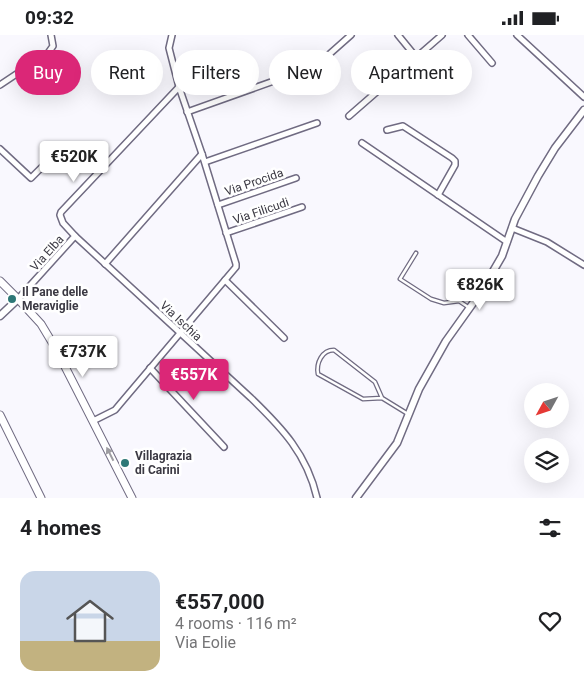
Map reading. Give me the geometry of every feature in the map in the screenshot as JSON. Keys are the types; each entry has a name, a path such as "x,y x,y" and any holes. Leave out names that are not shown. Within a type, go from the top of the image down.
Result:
{"main road":[{"path":"0,281 40,324 56,349 132,498"},
{"path":"0,415 41,498"}],"street":[{"path":"0,85 48,53 53,46 50,35"},
{"path":"187,111 316,66 351,35"},
{"path":"398,35 410,50"},
{"path":"424,50 442,35"},
{"path":"468,35 492,63"},
{"path":"517,35 584,97"},
{"path":"172,37 169,48 173,64"},
{"name":"Via Elba","path":"18,299 75,236 63,223 60,215 61,212 173,93"},
{"path":"94,421 115,410 234,270 236,264 205,162 182,95"},
{"path":"349,116 373,95"},
{"path":"356,498 397,443 419,389 446,341 481,292 502,256 524,202 545,164 584,109"},
{"path":"205,162 317,123"},
{"path":"387,130 403,126 455,161 456,165 438,195"},
{"path":"362,143 507,242"},
{"path":"0,149 31,179 51,158"},
{"path":"105,264 202,154"},
{"name":"Via Procida","path":"218,205 296,178"},
{"name":"Via Filicudi","path":"226,233 302,207"},
{"path":"512,228 547,242 584,265"},
{"name":"Via Ischia","path":"75,236 279,426 296,449 308,470 317,498"},
{"path":"225,280 284,338"},
{"path":"0,316 18,299"},
{"path":"150,368 224,447"}],"lane":[{"path":"416,253 400,279 431,299 444,303 459,301 470,307"},
{"path":"382,398 363,399 318,374 317,368 323,353 328,350 334,350 341,355 375,382 382,398 409,415"}],"place":[{"name":"Il Pane delle Meraviglie","path":"12,299"},
{"name":"Villagrazia di Carini","path":"125,463"}]}
